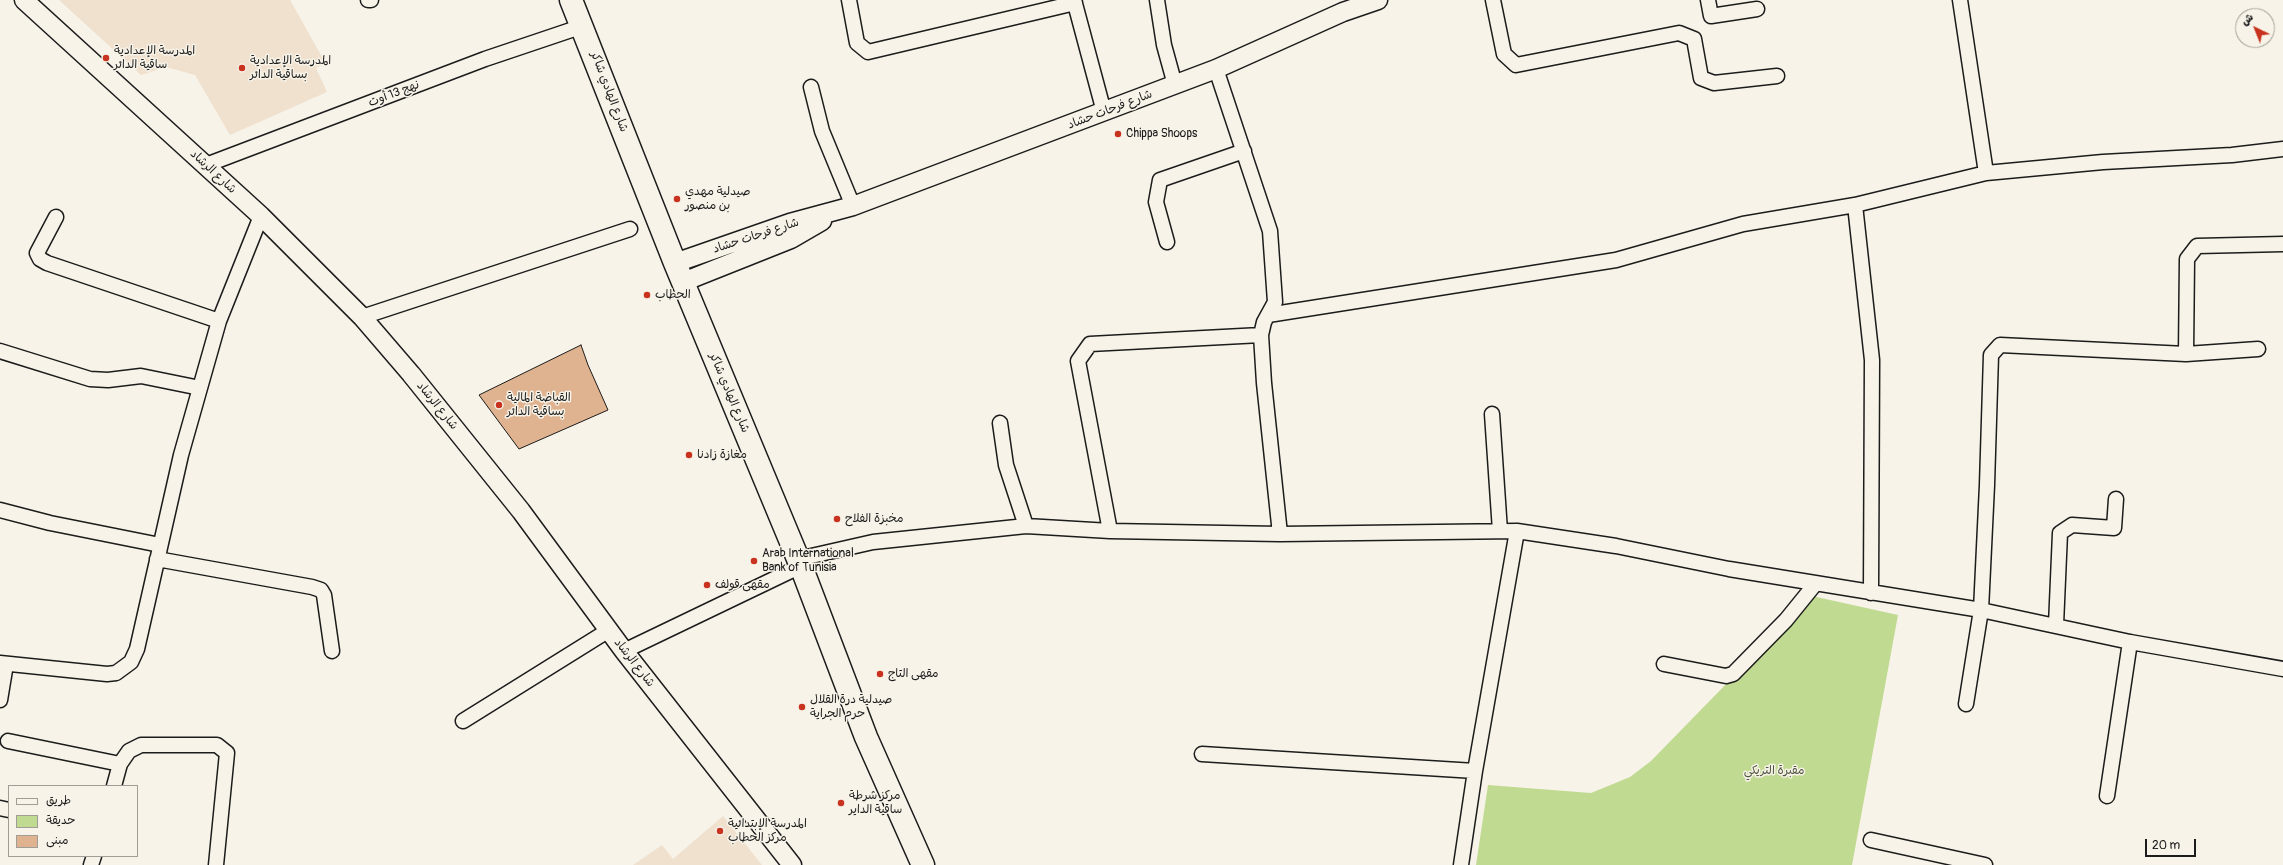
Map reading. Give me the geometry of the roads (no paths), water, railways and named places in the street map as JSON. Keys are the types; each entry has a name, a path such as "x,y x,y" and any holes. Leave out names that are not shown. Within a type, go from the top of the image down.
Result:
{"main road":[{"name":"شارع الهادي شاكر","path":"576,8 679,273 799,562 866,737 924,865"}],"street":[{"name":"شارع الرشاد","path":"24,0 261,216 362,317 411,374 521,511 624,651 792,865"},
{"path":"849,0 857,43 868,52 1075,1 1104,112"},
{"path":"1157,0 1164,45 1175,85"},
{"name":"شارع فرحات حشاد","path":"679,273 791,239 846,209 1216,69 1341,6 1378,0"},
{"path":"1493,0 1504,54 1516,65 1679,34 1694,39 1701,78 1714,83 1777,76"},
{"path":"1708,0 1710,16 1756,9"},
{"path":"1960,0 1986,174"},
{"name":"نهج 13 أوت","path":"206,165 478,62 576,8"},
{"path":"1216,69 1270,232 1275,302 1268,315 1261,336 1264,383 1280,534"},
{"path":"812,87 822,131 846,209"},
{"path":"1268,315 1616,260 1743,224 1855,205 1986,174 2103,162 2232,155 2283,149"},
{"path":"1167,242 1156,202 1160,180 1244,151"},
{"path":"1855,205 1872,360 1871,593"},
{"path":"0,700 3,663 107,674 116,673 124,669 131,662 137,649 181,455 219,321 261,216"},
{"path":"56,217 37,253 40,259 219,321"},
{"path":"362,317 630,229"},
{"path":"2186,354 2187,259 2196,246 2283,244"},
{"path":"1110,531 1078,361 1090,344 1261,336"},
{"path":"1966,704 1981,610 1991,355 2000,344 2186,354 2258,349"},
{"path":"0,351 90,379 108,380 141,376 200,388"},
{"path":"1492,414 1500,531"},
{"path":"1000,423 1006,465 1026,526"},
{"path":"2056,625 2060,533 2072,525 2114,528 2116,499"},
{"path":"0,510 50,523 160,545"},
{"path":"624,651 799,562 873,542 1026,526 1110,531 1280,534 1517,531 1616,546 1728,569 1981,610 2130,642 2283,669"},
{"path":"1461,865 1475,771 1517,531"},
{"path":"157,559 312,587 321,590 324,595 332,651"},
{"path":"1664,664 1726,676 1733,674 1786,620 1816,583"},
{"path":"463,721 609,630"},
{"path":"2107,796 2130,642"},
{"path":"8,741 120,764"},
{"path":"114,785 120,764 129,751 141,745 216,745 226,754 216,865"},
{"path":"1202,754 1475,771"},
{"path":"1871,840 1985,865"}],"place":[{"name":"المدرسة الإعدادية ساقية الدائر","path":"106,58"},
{"name":"المدرسة الإعدادية بساقية الدائر","path":"242,68"},
{"name":"Chippa Shoops","path":"1118,134"},
{"name":"صيدلية مهدي بن منصور","path":"677,199"},
{"name":"الحطاب","path":"647,295"},
{"name":"القباضة المالية بساقية الدائر","path":"499,405"},
{"name":"مغازة زادنا","path":"689,455"},
{"name":"مخبزة الفلاح","path":"837,519"},
{"name":"Arab International Bank of Tunisia","path":"754,561"},
{"name":"مقهى قولف","path":"707,585"},
{"name":"مقهى التاج","path":"880,674"},
{"name":"صيدلية درة القلال حرم الجراية","path":"802,707"},
{"name":"مركز شرطة ساقية الداير","path":"841,803"},
{"name":"المدرسة الإبتدائية مركز الحطاب","path":"720,831"}],"park label":[{"name":"مقبرة التريكي","path":"1774,771"}]}
